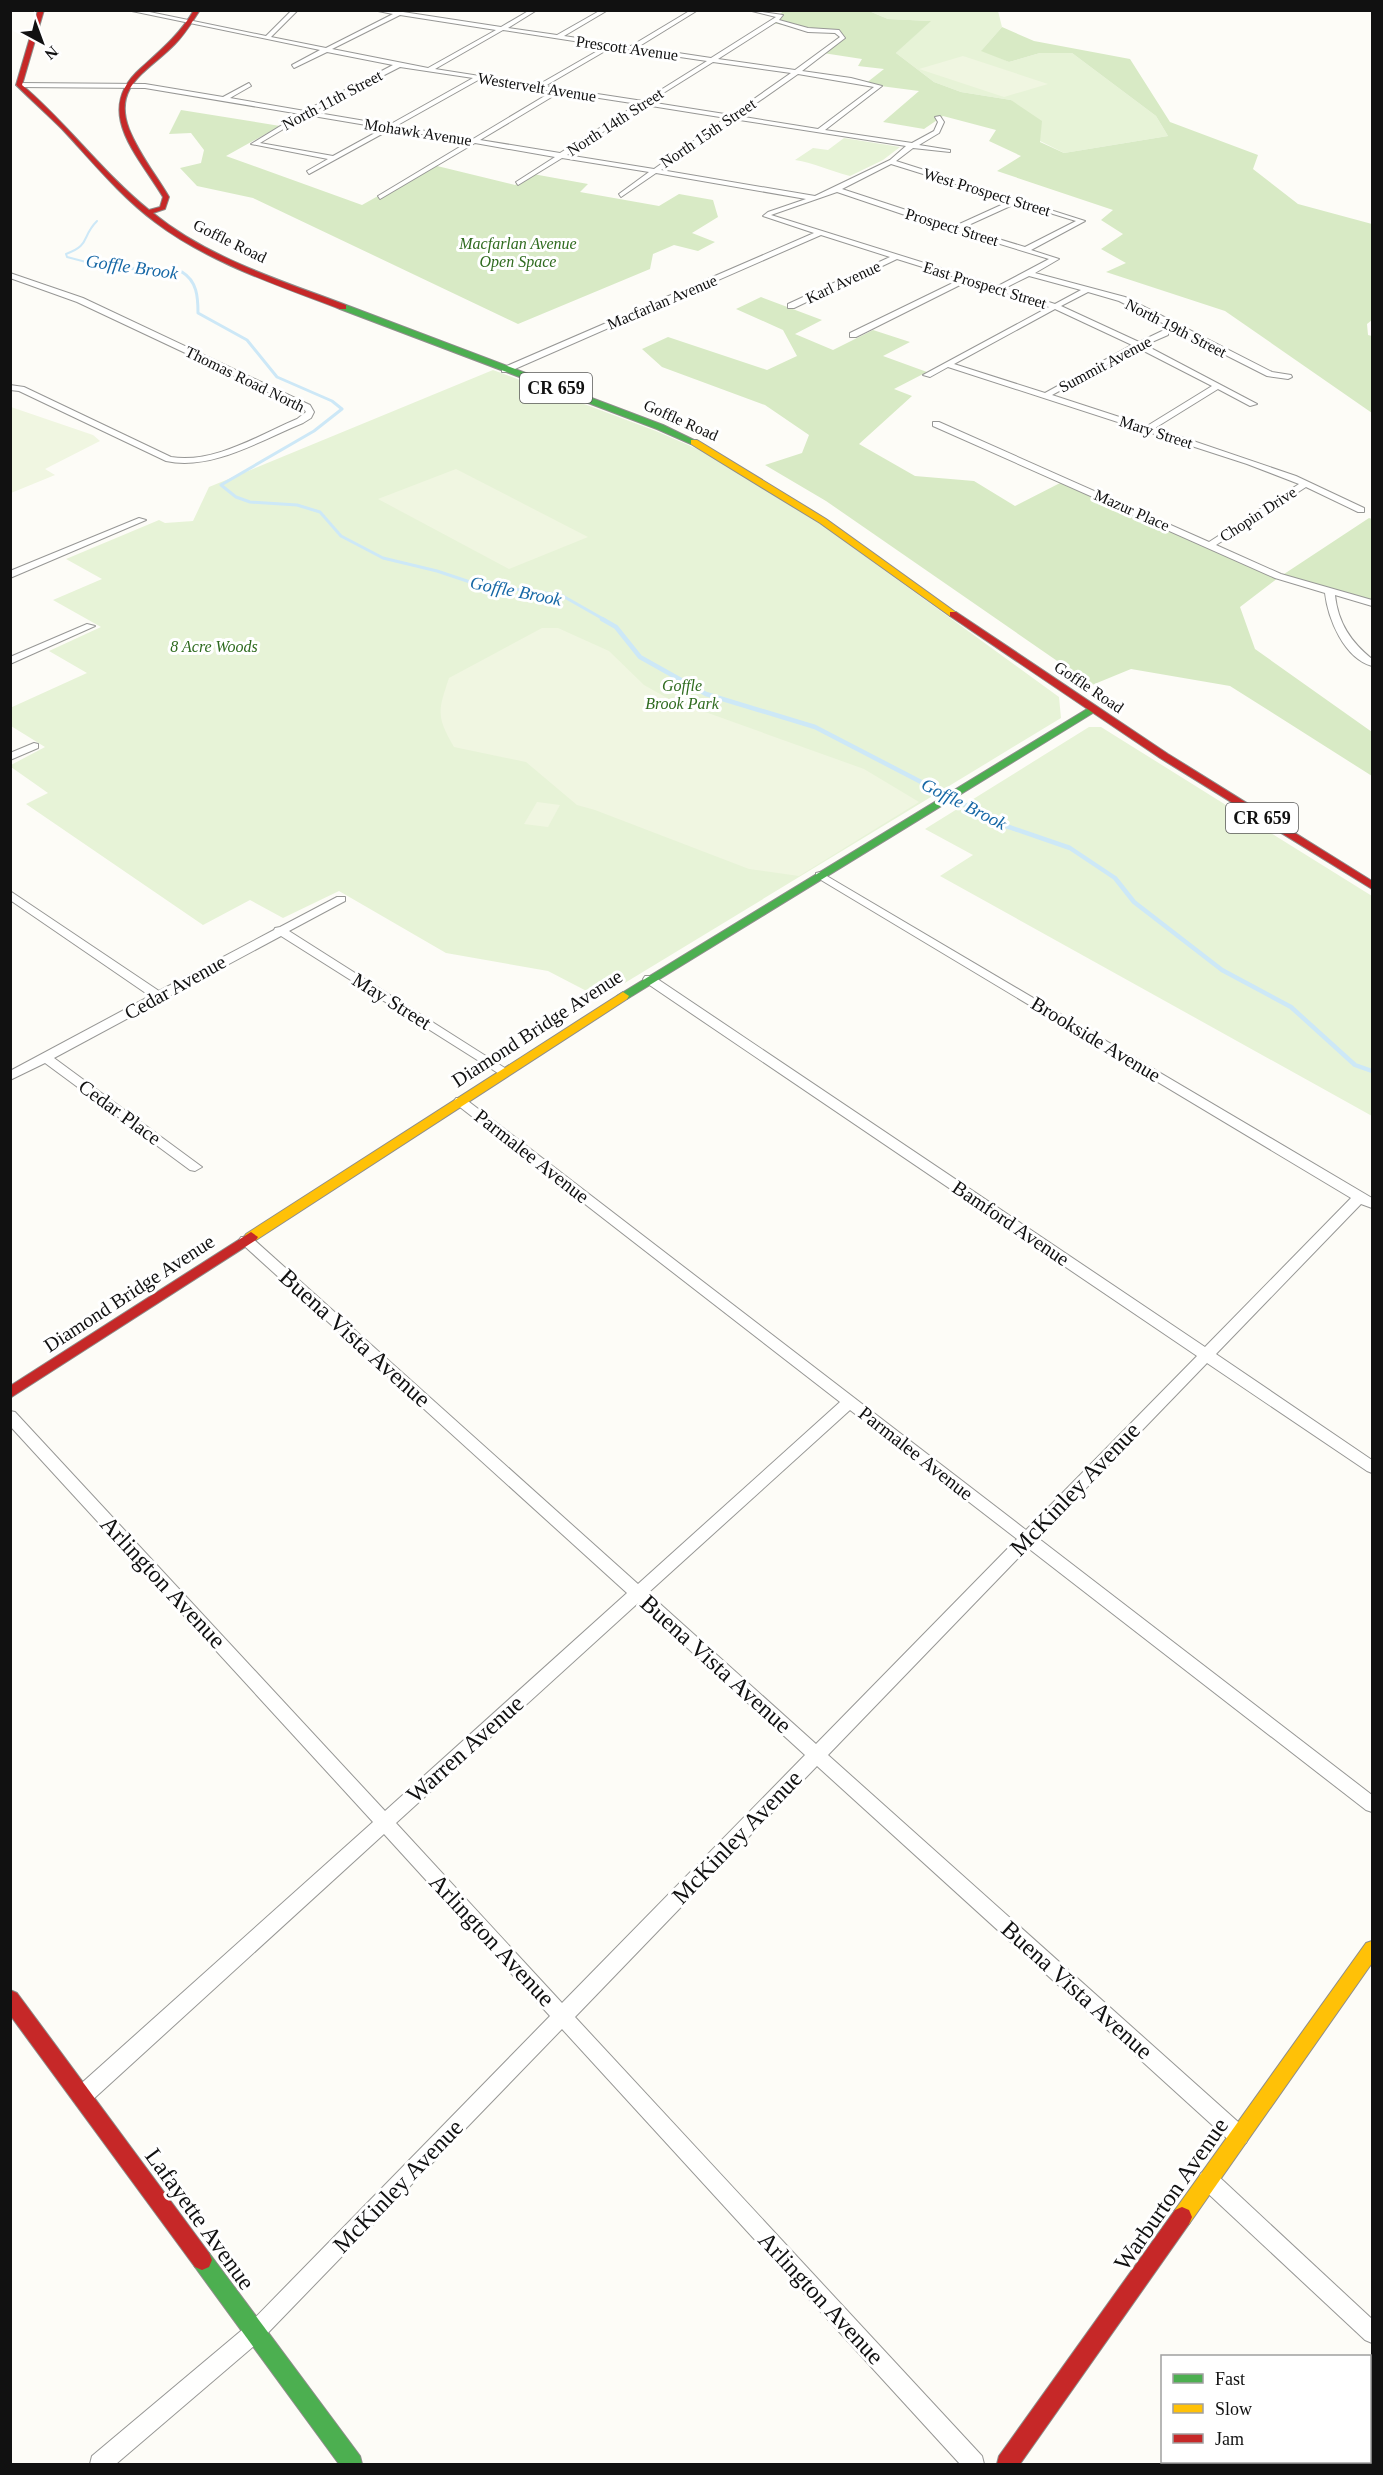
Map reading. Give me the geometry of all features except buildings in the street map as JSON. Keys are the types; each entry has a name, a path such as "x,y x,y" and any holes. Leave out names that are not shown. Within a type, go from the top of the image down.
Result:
{"main road":[{"path":"14,87 41,10"},
{"path":"147,213 164,207 166,197 121,115 120,102 129,84 171,44 194,16"},
{"name":"Goffle Road","path":"14,87 41,103 147,213 183,237 241,267 505,370 660,427 720,456 823,520 945,608 1092,709 1372,886"},
{"name":"Diamond Bridge Avenue","path":"10,1393 649,979 1092,709"},
{"name":"Warburton Avenue","path":"1007,2464 1372,1949"},
{"name":"Lafayette Avenue","path":"10,1999 352,2464"}],"street":[{"name":"Westervelt Avenue","path":"129,10 194,16 267,38 398,65 948,151"},
{"path":"267,38 296,10"},
{"name":"Prescott Avenue","path":"375,10 879,86 819,131"},
{"path":"428,18 442,10"},
{"path":"428,70 535,10"},
{"path":"558,37 606,10"},
{"path":"632,48 696,10"},
{"path":"750,10 781,16 775,20"},
{"path":"294,66 398,14"},
{"name":"North 15th Street","path":"621,195 652,171 796,73 840,41 842,36 837,31 808,30 775,20"},
{"name":"North 14th Street","path":"518,183 775,20"},
{"path":"539,87 611,45"},
{"name":"North 11th Street","path":"333,158 254,144 306,113 398,65"},
{"path":"309,172 478,78"},
{"name":"Mohawk Avenue","path":"14,87 129,84 815,198"},
{"path":"224,99 249,85"},
{"path":"380,197 559,90"},
{"path":"815,198 891,162 912,146 937,132 941,122 938,117"},
{"name":"West Prospect Street","path":"891,162 1082,221 1027,249"},
{"name":"Prospect Street","path":"836,189 955,229 1055,259 1028,273"},
{"name":"East Prospect Street","path":"815,198 766,214 766,218 967,279 1096,323 1253,404"},
{"path":"955,229 1016,201"},
{"name":"Macfarlan Avenue","path":"505,370 818,234"},
{"name":"Karl Avenue","path":"791,306 895,257"},
{"path":"998,289 1028,273"},
{"name":"North 19th Street","path":"1028,273 1122,299 1270,374 1288,377"},
{"name":"Thomas Road North","path":"10,275 80,300 307,407 310,412 300,421 204,460 183,463 169,459 21,389 10,387"},
{"path":"854,335 967,279"},
{"path":"927,375 1086,290"},
{"name":"Summit Avenue","path":"1046,396 1138,345 1165,333"},
{"name":"Mary Street","path":"946,364 1250,462 1361,510"},
{"path":"1148,429 1217,386"},
{"name":"Mazur Place","path":"936,424 1278,576 1372,603"},
{"name":"Chopin Drive","path":"1210,545 1305,484"},
{"path":"10,575 142,520"},
{"path":"1330,592 1331,607 1340,633 1352,647 1372,663"},
{"path":"10,661 90,626"},
{"path":"10,757 34,746"},
{"name":"Brookside Avenue","path":"820,875 1366,1200"},
{"path":"10,894 158,996"},
{"name":"Cedar Avenue","path":"10,1076 279,930 341,899"},
{"name":"May Street","path":"279,930 505,1072"},
{"name":"Bamford Avenue","path":"649,979 1372,1467"},
{"name":"Cedar Place","path":"45,1058 195,1167"},
{"name":"Parmalee Avenue","path":"460,1101 1372,1805"},
{"name":"McKinley Avenue","path":"100,2464 255,2332 1206,1354 1366,1200"},
{"name":"Buena Vista Avenue","path":"246,1240 1239,2136"},
{"name":"Warren Avenue","path":"82,2096 849,1402"},
{"name":"Arlington Avenue","path":"10,1416 974,2464"},
{"path":"1208,2180 1372,2333"}],"green space":[{"path":"784,10 869,11 888,19 931,21 896,53 934,82 961,92 1011,100 1042,121 1040,142 1064,153 1168,136 1156,116 1072,53 1040,53 1009,62 981,51 1002,27 1034,41 1130,59 1170,122 1258,155 1253,169 1298,204 1372,224 1372,320 1367,324 1368,335 1372,336 1372,413 1225,311 1106,272 1126,263 1101,249 1123,234 1101,220 1113,210 997,171 1021,156 989,141 996,130 943,116 924,129 883,122 919,91 865,84 884,69 858,66 862,59 823,53 840,35 772,23"},
{"path":"869,11 998,11 1002,27 982,50 1009,62 1040,53 1072,53 1156,116 1168,136 1064,153 1040,141 1011,100 961,92 934,82 896,53 930,21 888,19"},
{"path":"963,56 1048,84 1004,97 919,69"},
{"name":"Macfarlan Avenue Open Space","path":"181,110 280,126 226,156 362,205 433,165 515,185 533,174 588,184 580,192 659,206 679,194 713,200 718,217 692,233 715,242 698,251 674,245 653,254 650,269 518,324 253,198 197,186 180,168 201,163 204,150 191,133 169,134"},
{"path":"844,138 900,147 883,160 850,176 795,160 813,148 828,150"},
{"path":"761,297 822,320 795,334 833,350 873,330 910,342 883,356 927,372 894,389 912,396 859,444 915,476 974,481 1015,506 1064,481 1278,578 1240,607 1255,649 1372,732 1372,776 1230,686 1131,669 1092,685 826,501 765,465 802,453 809,435 765,405 662,367 642,349 668,337 767,370 797,356 783,330 736,309"},
{"name":"Goffle Brook Park","path":"493,370 656,431 702,451 822,525 1059,697 1061,718 600,998 548,971 446,953 339,891 283,918 250,900 203,925 26,804 48,793 11,765 45,747 11,726 10,708 87,673 49,651 101,627 53,600 102,579 66,559 159,520 165,523 193,521 209,487"},
{"path":"11,407 93,435 100,441 45,469 55,475 11,493"},
{"path":"456,469 588,537 509,569 378,499"},
{"path":"1369,518 1372,519 1372,602 1278,578"},
{"path":"542,628 558,628 609,651 644,685 669,699 864,769 919,802 799,876 749,869 577,805 526,762 454,747 444,728 441,713 449,678"},
{"path":"1089,727 1101,727 1372,896 1372,1116 940,876 973,855 925,829"},
{"path":"537,802 560,805 548,827 524,824"}],"waterway":[{"name":"Goffle Brook","path":"97,221 83,244 66,254 67,257 109,268 126,269"},
{"name":"Goffle Brook","path":"107,267 182,272 194,285 198,313 247,340 277,377 332,401 342,409 314,431 221,485 236,497 250,502 297,505 320,512 341,536 383,558 437,571 476,584 561,595 605,620"},
{"name":"Goffle Brook","path":"602,619 616,627 640,657 706,694 815,727 1006,826 1070,848 1115,878 1134,902 1222,970 1291,1007 1355,1065 1372,1071"}],"traffic: fast":[{"path":"343,307 694,442"},
{"path":"623,996 1092,709"},
{"path":"202,2260 352,2464"}],"traffic: slow":[{"path":"694,442 823,521 953,614"},
{"path":"251,1237 623,996"},
{"path":"1182,2217 1372,1949"}],"traffic: jam":[{"path":"19,85 41,10"},
{"path":"147,213 163,208 166,197 130,138 121,114 122,101 132,80 176,40 197,10"},
{"path":"19,85 138,205 159,222 208,251 236,264 343,307"},
{"path":"953,614 1164,756 1372,886"},
{"path":"10,1393 251,1237"},
{"path":"10,1999 202,2260"},
{"path":"1007,2464 1182,2217"}],"park label":[{"name":"8 Acre Woods","path":"214,646"}]}
